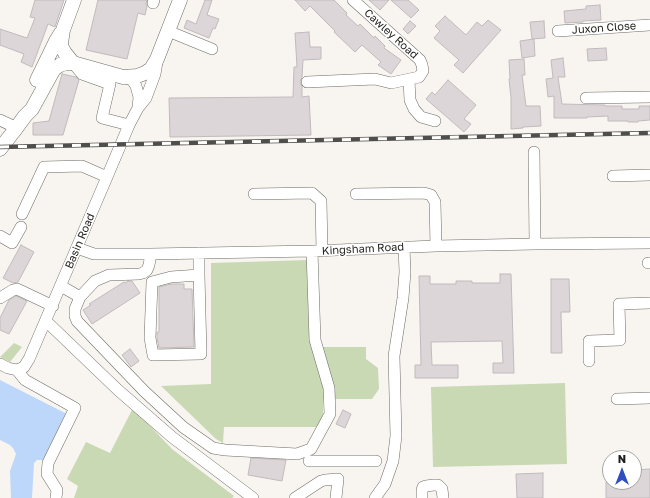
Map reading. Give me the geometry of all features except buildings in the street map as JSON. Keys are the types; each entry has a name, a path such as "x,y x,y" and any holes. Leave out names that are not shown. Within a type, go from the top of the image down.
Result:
{"main road":[{"path":"0,149 32,109 54,69 60,65 73,63 123,77 138,76 151,69 157,59 180,0"},
{"path":"73,1 63,30 61,43 62,48 73,63"},
{"path":"21,122 27,103 56,41 63,30"}],"street":[{"name":"Cawley Road","path":"353,0 420,60 423,71 419,77 409,80"},
{"name":"Juxon Close","path":"558,31 650,25"},
{"path":"168,31 212,49"},
{"name":"Basin Road","path":"18,370 24,367 29,358 53,306 129,125 138,108 146,98 155,74 157,59"},
{"path":"73,63 82,74 110,84 102,118 129,125"},
{"path":"123,77 132,80 136,86 139,97 138,108"},
{"path":"306,82 375,79 391,83 409,80 410,100 414,109 421,117 436,121"},
{"path":"586,98 650,97"},
{"path":"0,120 21,122"},
{"path":"534,152 535,244"},
{"path":"22,214 44,167 82,166 107,177"},
{"path":"613,176 650,175"},
{"path":"151,254 147,270 143,273 109,275 95,281 80,297 75,309 77,321 144,391 183,427 213,448 297,454 311,449 330,414 328,388 315,340 317,251 321,201 312,193 254,194"},
{"path":"356,194 424,193 431,196 435,202 436,246"},
{"path":"0,236 12,243 21,227"},
{"name":"Kingsham Road","path":"77,248 94,254 151,254 317,251 436,246 650,243"},
{"path":"375,498 385,484 393,461 396,436 394,356 403,298 405,272 404,247"},
{"path":"199,253 201,354 153,355 150,338 152,282 171,277 199,275"},
{"path":"61,286 80,297"},
{"path":"0,298 17,289 53,306"},
{"path":"589,361 589,341 620,340 619,304 650,303"},
{"path":"46,321 118,390 172,437 253,498"},
{"path":"0,364 8,368 18,370 25,380 75,408 48,463 47,474 57,490 56,498"},
{"path":"617,399 650,398"},
{"path":"309,460 376,461"},
{"path":"336,498 339,461"},
{"path":"295,498 321,481 338,479"},
{"path":"422,498 423,487 434,485 442,489 443,498"}],"green space":[{"path":"308,260 311,347 366,347 366,359 378,368 379,389 372,399 323,399 323,414 319,427 224,427 223,443 216,439 161,386 211,384 211,263"},
{"path":"14,343 22,347 10,362 0,357"},
{"path":"565,383 567,464 433,467 431,387"},
{"path":"133,408 172,449 234,496 232,498 74,498 78,486 67,479 86,442 110,453"}],"water":[{"path":"0,380 67,414 45,461 37,460 34,463 32,498 11,498 10,471 16,454 10,445 0,440"}],"railway":[{"path":"0,147 650,133"}]}
